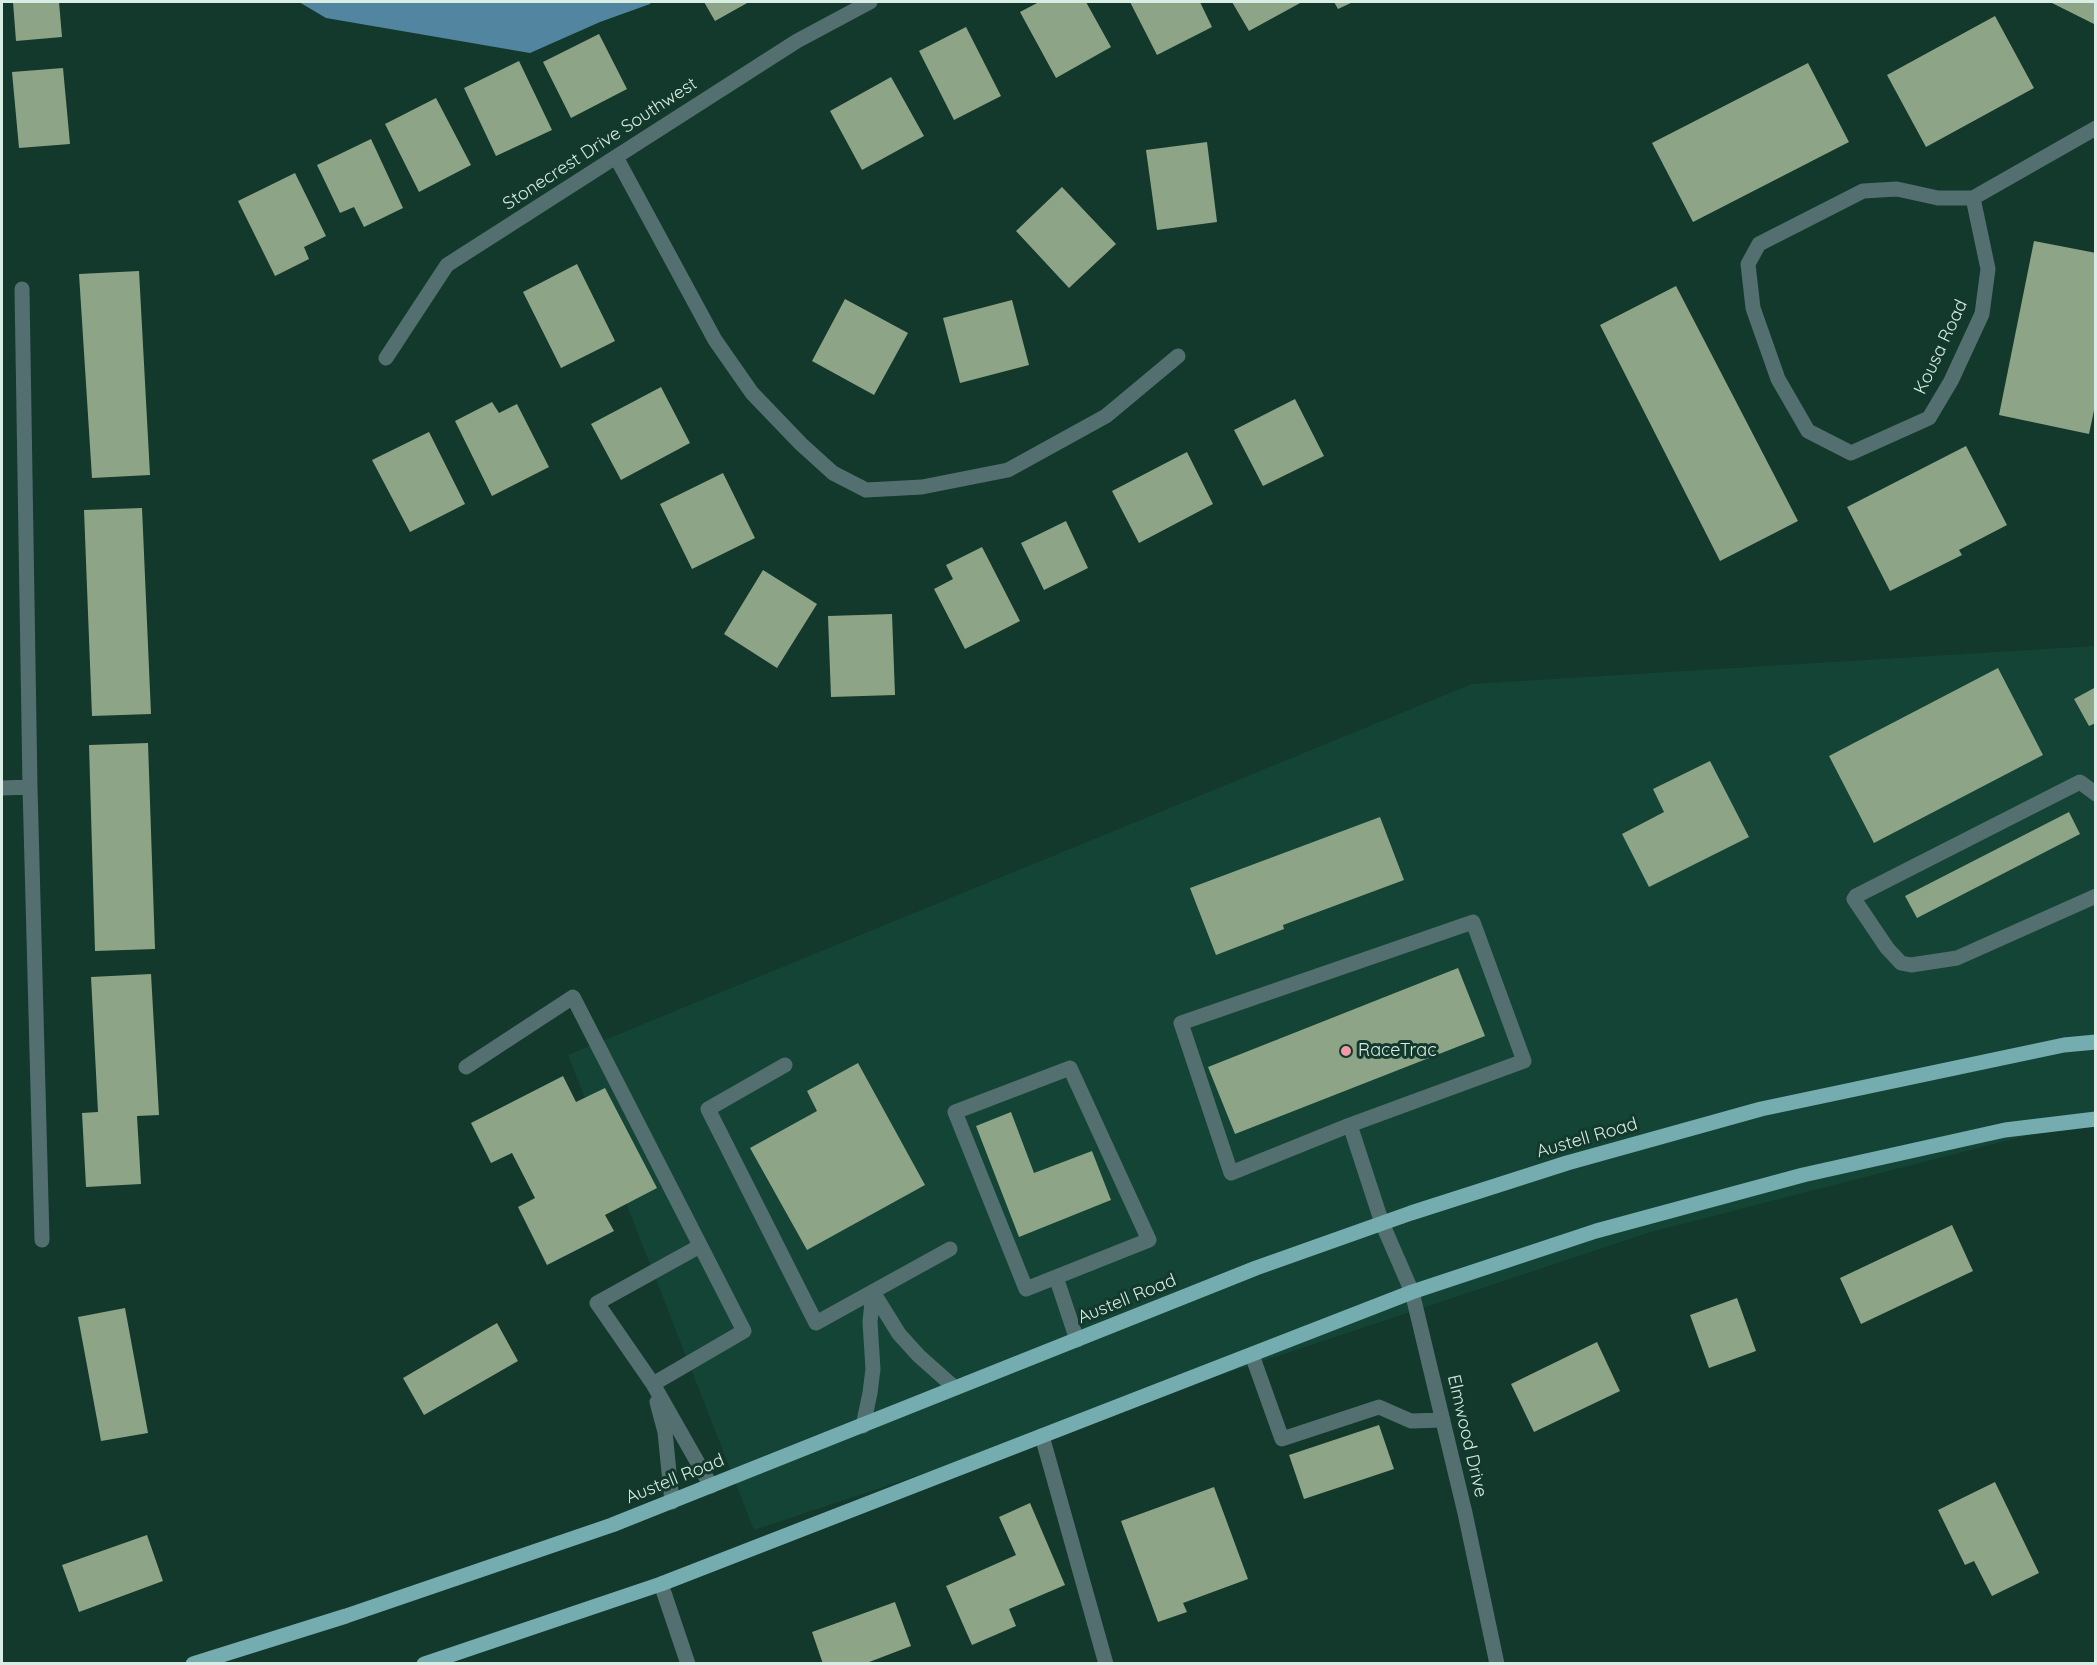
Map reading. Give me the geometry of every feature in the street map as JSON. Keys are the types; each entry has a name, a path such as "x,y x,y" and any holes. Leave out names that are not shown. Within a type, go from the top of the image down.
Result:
{"main road":[{"name":"Austell Road","path":"193,1664 612,1526 1256,1268 1382,1223 1567,1163 1761,1109 2064,1045 2096,1042"},
{"path":"424,1664 661,1584 1412,1292 1596,1230 1803,1175 2005,1130 2096,1119"}],"street":[{"name":"Stonecrest Drive Southwest","path":"386,357 447,265 797,41 870,2"},
{"name":"Kousa Road","path":"1972,198 1988,268 1982,314 1951,381 1929,418 1851,453 1808,431 1778,379 1753,308 1748,264 1759,244 1863,191 1897,189 1938,198 1972,198 2096,128"},
{"path":"616,157 715,340 752,393 801,444 833,473 866,490 922,487 1008,470 1106,416 1178,356"},
{"path":"22,289 30,787 42,1240"},
{"path":"2096,794 2080,782 1854,899 1887,948 1901,963 1911,965 1957,958 2096,896"},
{"path":"2,788 30,787"},
{"path":"1473,922 1524,1061 1350,1125 1231,1173 1181,1023 1473,922"},
{"path":"466,1067 573,997 744,1331 653,1384"},
{"path":"785,1065 708,1109 816,1323 950,1249"},
{"path":"1070,1068 1149,1240 1056,1277 1026,1288 955,1112 1070,1068"},
{"name":"Elmwood Drive","path":"1350,1125 1382,1223 1412,1292 1497,1664"},
{"path":"700,1246 597,1302 653,1384 711,1486"},
{"path":"1056,1277 1077,1340"},
{"path":"873,1292 899,1334 919,1356 955,1388"},
{"path":"862,1426 873,1370 870,1322 873,1292"},
{"path":"1252,1354 1282,1439 1379,1407 1411,1421 1443,1420"},
{"path":"653,1384 665,1432 672,1502"},
{"path":"1042,1436 1106,1664"},
{"path":"661,1584 688,1664"}],"shaded area":[{"path":"2095,646 2095,1118 1651,1232 754,1530 568,1055 1472,684"}],"water":[{"path":"299,2 651,2 530,53 326,18"}],"building":[{"path":"13,2 59,2 62,37 16,41"},
{"path":"704,2 749,2 715,21"},
{"path":"1039,2 1086,2 1111,47 1056,78 1020,12"},
{"path":"1130,2 1200,2 1212,27 1157,55"},
{"path":"1232,2 1302,2 1249,31"},
{"path":"1334,2 1353,2 1338,9"},
{"path":"2050,2 2096,2 2096,25"},
{"path":"1995,16 2034,88 1926,147 1887,75"},
{"path":"966,27 1001,96 954,120 919,51"},
{"path":"599,34 627,89 571,118 543,62"},
{"path":"519,61 552,130 496,156 464,88"},
{"path":"1808,63 1849,142 1693,222 1652,143"},
{"path":"63,68 70,144 19,148 12,72"},
{"path":"891,77 924,136 862,170 830,111"},
{"path":"436,98 471,165 419,192 385,124"},
{"path":"371,139 403,208 364,227 354,207 340,213 317,165"},
{"path":"1207,142 1217,222 1157,230 1146,150"},
{"path":"295,173 326,236 304,247 309,259 275,276 238,201"},
{"path":"1062,187 1116,244 1069,288 1016,231"},
{"path":"2034,241 2096,253 2096,401 2089,434 1999,415"},
{"path":"577,264 615,341 561,368 523,292"},
{"path":"139,271 150,475 92,478 79,274"},
{"path":"1676,286 1798,521 1720,561 1600,325"},
{"path":"845,299 908,333 874,395 812,361"},
{"path":"1012,300 1029,365 960,383 943,318"},
{"path":"661,387 690,443 621,480 591,424"},
{"path":"1295,399 1324,456 1263,486 1234,430"},
{"path":"492,402 499,413 517,404 549,467 492,496 455,421"},
{"path":"429,432 465,504 410,532 372,460"},
{"path":"1966,446 2007,525 1959,550 1962,555 1890,591 1847,507"},
{"path":"1187,452 1213,504 1139,543 1112,491"},
{"path":"723,473 755,538 692,569 660,504"},
{"path":"142,508 151,714 92,716 84,510"},
{"path":"1066,521 1088,568 1044,590 1021,543"},
{"path":"982,547 1020,621 965,649 934,589 953,579 946,565"},
{"path":"763,570 817,604 777,668 724,634"},
{"path":"892,614 895,695 831,697 828,616"},
{"path":"1998,668 2043,755 1874,843 1829,756"},
{"path":"2096,687 2096,723 2089,726 2074,699"},
{"path":"148,743 155,949 95,951 89,745"},
{"path":"1710,761 1749,837 1649,887 1622,834 1664,812 1653,789"},
{"path":"2069,812 2080,834 1917,918 1905,896"},
{"path":"1380,817 1404,880 1283,925 1284,929 1216,955 1190,888"},
{"name":"RaceTrac","path":"1458,968 1485,1036 1235,1134 1208,1067"},
{"path":"151,974 159,1115 137,1116 141,1184 86,1187 82,1113 98,1112 91,977"},
{"path":"858,1063 925,1185 807,1250 750,1148 817,1111 807,1091"},
{"path":"563,1076 576,1102 605,1088 657,1188 605,1215 614,1231 547,1265 518,1207 535,1198 512,1153 491,1163 471,1123"},
{"path":"1011,1112 1034,1173 1092,1151 1111,1200 1019,1237 976,1126"},
{"path":"1952,1225 1973,1271 1861,1324 1840,1278"},
{"path":"1737,1298 1756,1351 1709,1368 1690,1315"},
{"path":"125,1308 148,1433 101,1441 78,1317"},
{"path":"497,1323 518,1361 424,1415 403,1378"},
{"path":"1597,1342 1620,1391 1534,1432 1511,1384"},
{"path":"1379,1425 1394,1469 1304,1499 1289,1455"},
{"path":"1995,1482 2039,1573 1992,1596 1974,1561 1965,1565 1938,1510"},
{"path":"1214,1487 1248,1579 1183,1603 1187,1612 1158,1622 1121,1521"},
{"path":"1030,1503 1065,1585 1009,1609 1016,1626 972,1645 946,1586 1016,1555 999,1517"},
{"path":"147,1535 163,1581 79,1612 62,1565"},
{"path":"895,1602 911,1646 864,1664 823,1664 812,1632"}],"place":[{"name":"RaceTrac","path":"1346,1051"}]}
